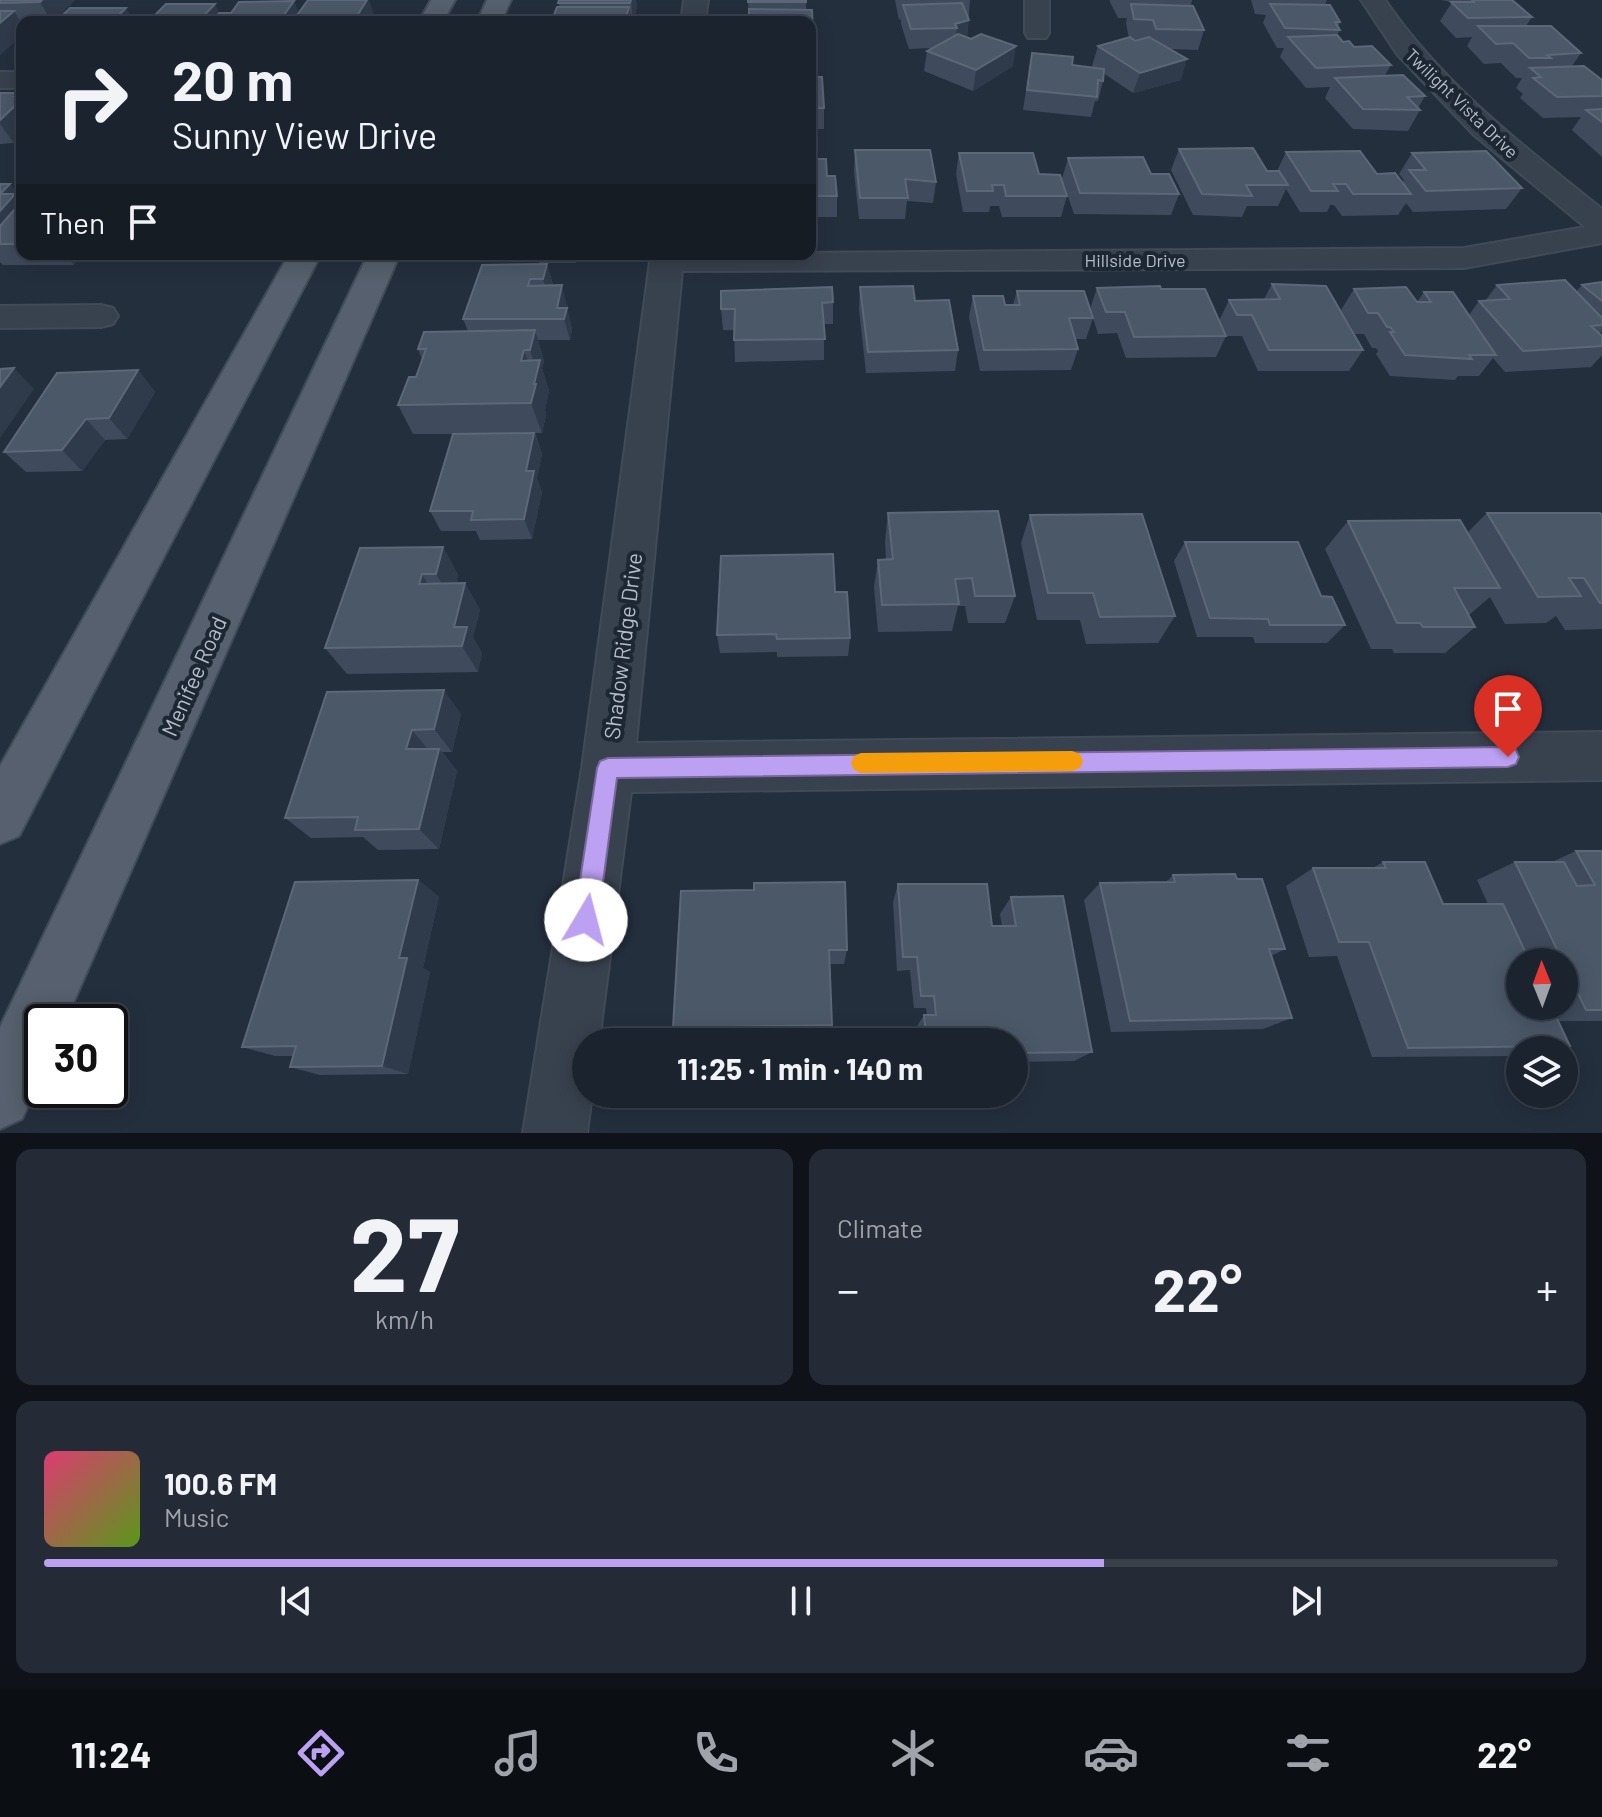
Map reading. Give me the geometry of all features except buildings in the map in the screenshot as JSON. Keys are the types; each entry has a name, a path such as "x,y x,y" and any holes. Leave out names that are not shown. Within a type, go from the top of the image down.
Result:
{"main road":[{"path":"0,818 302,260"},
{"name":"Menifee Road","path":"0,1097 381,260"}],"street":[{"path":"1037,0 1037,33"},
{"name":"Twilight Vista Drive","path":"1373,0 1406,49 1484,129 1602,225"},
{"name":"Hillside Drive","path":"816,257 1464,258 1602,233"},
{"name":"Shadow Ridge Drive","path":"555,1133 608,768 667,260"},
{"path":"0,317 101,316"},
{"path":"608,768 1602,756"}],"slow traffic":[{"path":"861,763 1072,761"}],"route":[{"path":"586,920 608,768 1508,757"}]}
